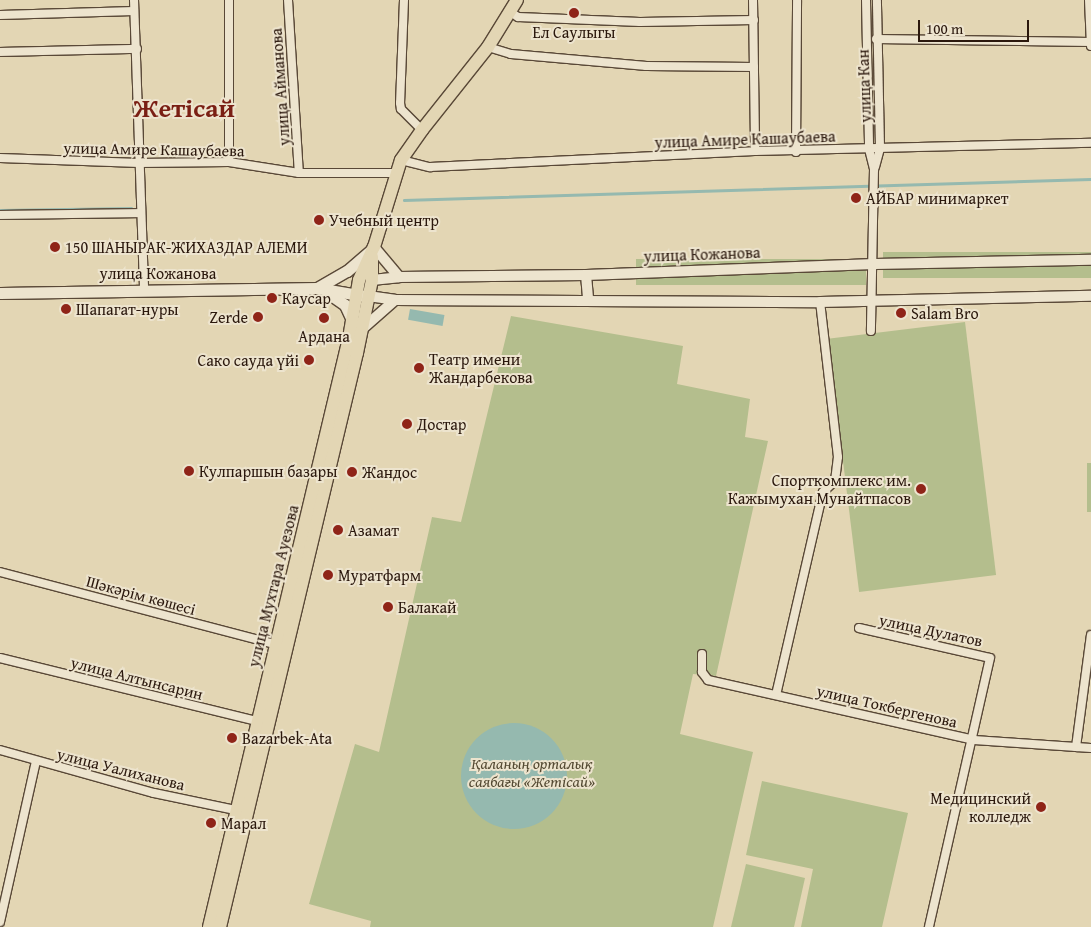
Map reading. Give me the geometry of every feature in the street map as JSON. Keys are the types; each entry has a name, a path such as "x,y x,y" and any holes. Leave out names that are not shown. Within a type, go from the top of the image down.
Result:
{"main road":[{"name":"улица Мухтара Ауезова","path":"263,722 275,644 352,320 362,296 396,173 401,160 422,130 488,47 512,13 517,0"},
{"path":"333,279 373,251"},
{"name":"улица Кожанова","path":"322,290 333,279 366,280"},
{"name":"улица Кожанова","path":"0,293 144,288 322,290 362,296"},
{"path":"322,290 345,305 352,320"},
{"name":"улица Мухтара Ауезова","path":"220,927 263,722 360,331 362,296"},
{"name":"улица Мухтара Ауезова","path":"209,927 243,812"}],"street":[{"path":"134,0 144,288"},
{"path":"229,162 230,0"},
{"name":"улица Айманова","path":"288,0 299,173"},
{"path":"404,0 400,103 401,109 422,130"},
{"path":"753,0 755,152"},
{"path":"796,152 797,0"},
{"name":"улица Кан","path":"866,0 870,149 874,169 875,264 871,331"},
{"name":"улица Кан","path":"874,169 880,148 876,39 877,0"},
{"path":"1089,0 1091,46"},
{"path":"0,15 134,11"},
{"path":"512,13 518,17 640,22 754,20"},
{"path":"876,39 1091,42"},
{"path":"488,47 511,54 646,66 754,67"},
{"path":"0,52 136,49"},
{"name":"улица Амире Кашаубаева","path":"401,160 430,167 755,152 1091,143"},
{"name":"улица Амире Кашаубаева","path":"0,158 139,163 229,162 299,173 396,173"},
{"path":"0,215 141,213"},
{"path":"373,251 399,276"},
{"name":"улица Кожанова","path":"366,280 399,276 586,275 875,264 1091,260"},
{"path":"586,275 588,300"},
{"name":"улица Кожанова","path":"362,296 395,300 820,302 1091,296"},
{"path":"360,331 395,300"},
{"path":"776,695 823,492 835,480 838,457 820,302"},
{"name":"Шәкәрім көшесі","path":"0,572 275,644"},
{"name":"улица Дулатов","path":"859,628 990,658 974,740 929,927"},
{"path":"1076,747 1091,635"},
{"name":"улица Токбергенова","path":"702,654 705,679 974,740 1091,748"},
{"name":"улица Алтынсарин","path":"0,658 263,722"},
{"name":"улица Уалиханова","path":"0,750 154,793 243,812"},
{"path":"0,922 36,761"}],"green space":[{"path":"883,252 1091,252 1091,278 883,278"},
{"path":"636,259 866,259 866,285 636,285"},
{"name":"Қаланың орталық саябағы «Жетісай»","path":"511,316 683,346 677,384 750,399 745,437 768,441 716,676 693,674 680,734 753,752 713,927 370,927 371,921 309,904 355,744 379,752 432,517 461,522"},
{"path":"965,322 996,575 859,592 828,339"},
{"path":"1087,463 1091,463 1091,512 1087,512"},
{"path":"762,781 908,813 882,927 801,927 813,869 746,855"},
{"path":"746,864 805,878 794,927 731,927"}],"water":[{"path":"410,309 444,315 443,326 408,320"},
{"path":"514,723 534,727 552,738 563,756 567,776 563,796 552,814 534,825 514,829 494,825 476,814 465,796 461,776 465,756 476,738 494,727"}],"waterway":[{"path":"404,200 1091,179"},
{"path":"0,210 131,208"}],"place":[{"name":"Ел Саулыгы","path":"574,13"},
{"name":"АЙБАР минимаркет","path":"856,198"},
{"name":"Учебный центр","path":"319,220"},
{"name":"150 ШАНЫРАК-ЖИХАЗДАР АЛЕМИ","path":"55,247"},
{"name":"Каусар","path":"272,298"},
{"name":"Шапагат-нуры","path":"66,309"},
{"name":"Salam Bro","path":"901,313"},
{"name":"Zerde","path":"258,317"},
{"name":"Ардана","path":"324,318"},
{"name":"Сако сауда үйі","path":"309,360"},
{"name":"Театр имени Жандарбекова","path":"419,368"},
{"name":"Достар","path":"407,424"},
{"name":"Кулпаршын базары","path":"189,471"},
{"name":"Жандос","path":"352,472"},
{"name":"Спорткомплекс им. Кажымухан Мунайтпасов","path":"921,489"},
{"name":"Азамат","path":"338,530"},
{"name":"Муратфарм","path":"328,575"},
{"name":"Балакай","path":"388,607"},
{"name":"Bazarbek-Ata","path":"232,738"},
{"name":"Медицинский колледж","path":"1041,807"},
{"name":"Марал","path":"211,823"}],"district":[{"name":"Жетісай","path":"184,108"}]}
